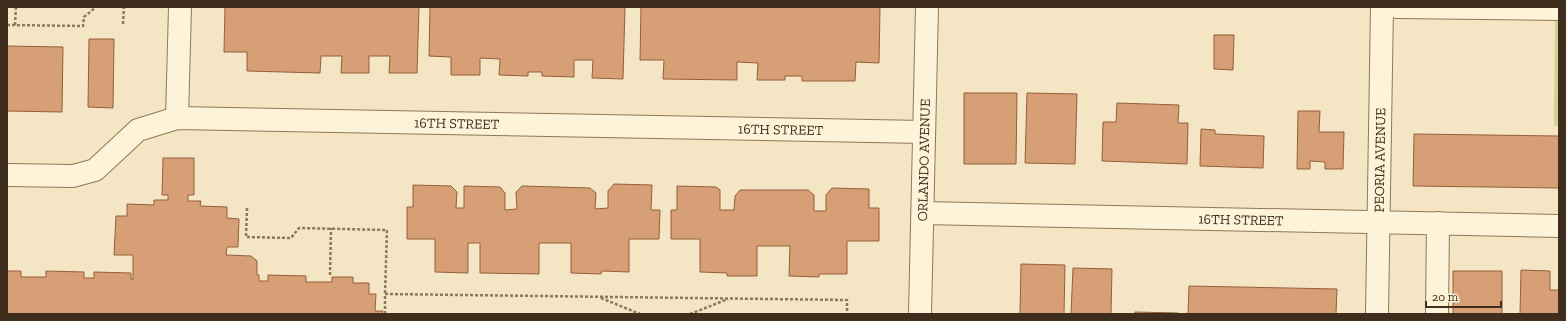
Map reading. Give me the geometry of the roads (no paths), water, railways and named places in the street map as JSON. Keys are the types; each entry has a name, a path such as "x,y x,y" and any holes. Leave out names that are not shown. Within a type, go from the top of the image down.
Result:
{"street":[{"path":"177,118 180,7"},
{"name":"ORLANDO AVENUE","path":"920,314 927,7"},
{"name":"PEORIA AVENUE","path":"1377,314 1382,7"},
{"path":"1397,7 1559,9"},
{"name":"16TH STREET","path":"7,175 74,176 95,170 138,130 177,118 924,132"},
{"name":"16TH STREET","path":"923,213 1559,226"},
{"path":"1437,314 1438,223"}]}
